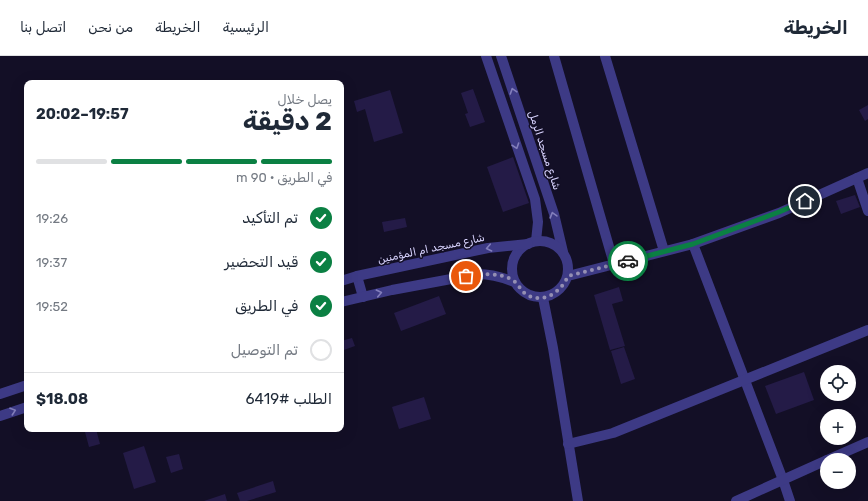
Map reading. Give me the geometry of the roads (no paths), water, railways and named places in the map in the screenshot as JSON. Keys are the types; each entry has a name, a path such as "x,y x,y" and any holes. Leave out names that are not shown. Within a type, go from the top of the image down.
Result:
{"street":[{"path":"486,56 534,199 538,222 532,242"},
{"name":"شارع مسجد الرمل","path":"501,56 554,214 563,252"},
{"path":"554,56 614,264"},
{"path":"605,56 664,251"},
{"path":"568,276 693,244 779,212 868,173"},
{"path":"857,178 868,211"},
{"path":"532,242 546,242 563,252 567,260 568,276 560,290 543,298 526,294 519,289 514,282 512,273 514,260 520,249 532,242"},
{"name":"شارع مسجد ام المؤمنين","path":"344,280 488,248 532,242"},
{"path":"693,244 784,480 790,501"},
{"path":"344,301 478,274 491,274 514,282"},
{"path":"357,276 363,297"},
{"path":"543,298 553,348 578,501"},
{"path":"568,444 613,434 868,330"},
{"path":"0,394 24,386"},
{"path":"0,416 24,408"},
{"path":"843,453 868,442"},
{"path":"736,501 820,463"}]}
